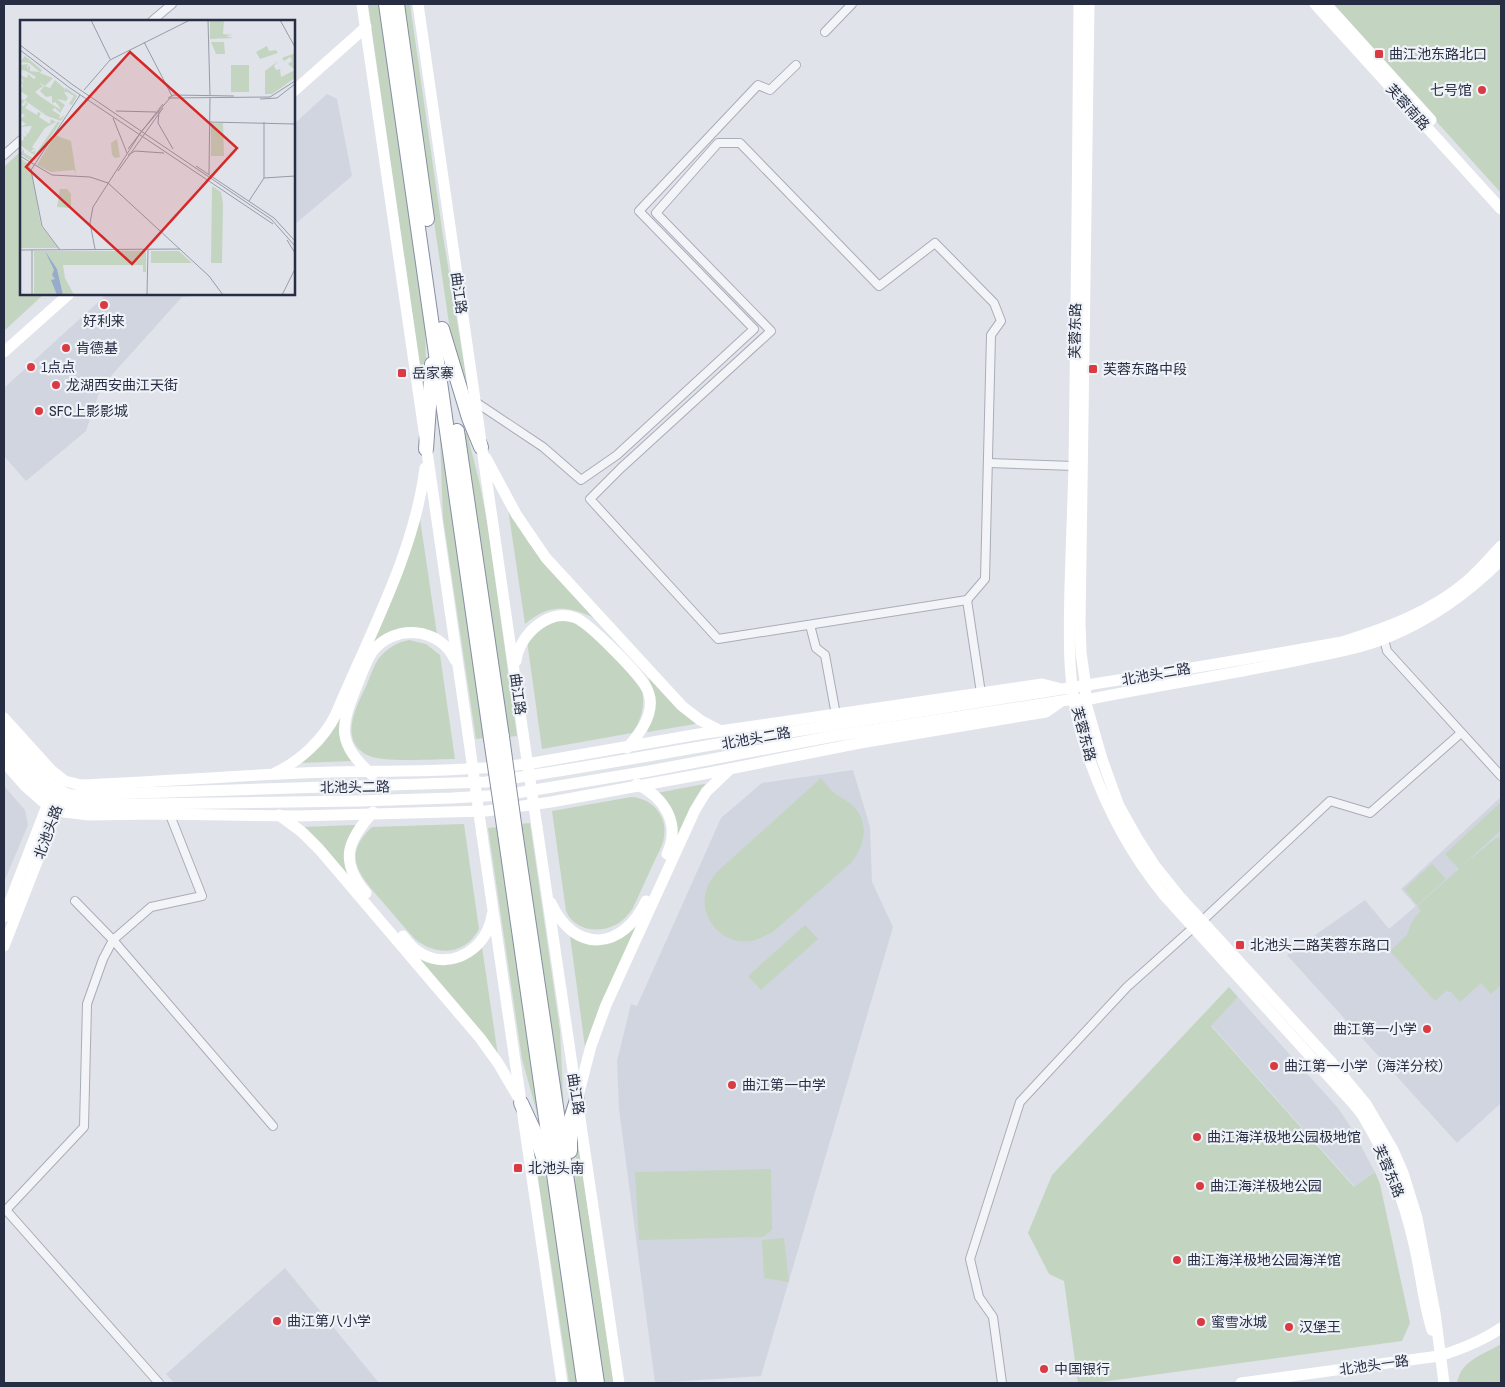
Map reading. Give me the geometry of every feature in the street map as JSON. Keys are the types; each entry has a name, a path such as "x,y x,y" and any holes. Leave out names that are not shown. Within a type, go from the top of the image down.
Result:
{"highway":[{"name":"曲江路","path":"386,4 438,332 563,1195 584,1383"},
{"name":"曲江路","path":"397,4 438,332"},
{"path":"438,332 481,447"},
{"path":"426,449 438,332"},
{"path":"563,1195 570,1122 577,1100"},
{"path":"521,1103 563,1195"},
{"name":"曲江路","path":"563,1195 597,1383"}],"main road":[{"path":"362,4 562,1383"},
{"name":"曲江路","path":"418,4 474,401 619,1383"},
{"name":"芙蓉东路","path":"1079,4 1074,466 1069,627 1071,695 1102,760 1119,806 1155,866 1198,923 1332,1063 1366,1104 1393,1150 1403,1173 1417,1218 1435,1313 1444,1383"},
{"name":"芙蓉东路","path":"1071,695 1086,686 1081,653 1080,624 1089,4"},
{"name":"芙蓉南路","path":"1315,4 1501,209"},
{"name":"芙蓉南路","path":"1326,4 1501,198"},
{"path":"295,90 366,27"},
{"path":"4,352 68,295"},
{"path":"481,447 516,514 546,558 682,706 700,720 721,731 754,738"},
{"path":"237,789 288,766 311,747 332,724 409,541 423,486 426,449"},
{"name":"北池头二路","path":"1086,686 1342,642 1371,633 1422,611 1444,598 1466,582 1501,546"},
{"name":"北池头二路","path":"57,797 67,794 82,796 237,789 486,782 605,764 754,738 1071,695 1155,686 1229,674 1358,647 1384,639 1436,614 1471,588 1501,560"},
{"path":"515,675 516,657 519,647 526,636 546,620 562,616 576,618 595,632 638,677 648,691 650,699 649,714 629,746 613,760 605,764"},
{"path":"396,786 379,780 369,772 352,752 345,738 346,712 370,656 384,641 397,634 409,632 422,633 434,638 445,646 451,652 458,667"},
{"path":"4,762 31,792 57,797 82,785 269,775 503,767 721,731 1042,684 1071,695"},
{"path":"4,718 40,759 64,812 90,815 280,816 486,811 551,802 730,769 860,742 1046,712 1071,695"},
{"name":"北池头二路","path":"4,732 46,780 57,797 82,806 396,800 504,795 1071,695"},
{"path":"4,748 57,797"},
{"path":"577,1100 591,1046 606,1005 695,810 712,785 730,769 742,760 768,749"},
{"path":"546,892 563,924 574,934 587,939 599,940 623,931 641,911 673,840 672,825 667,811 657,798 640,786 622,778 611,777"},
{"name":"北池头路","path":"4,917 57,797"},
{"name":"北池头路","path":"4,946 57,797"},
{"path":"396,800 384,803 371,814 356,832 351,843 349,855 350,869 358,884 410,944 422,954 438,959 451,960 472,950 482,940 491,924 492,898"},
{"path":"244,803 260,806 280,816 302,832 314,844 489,1050 521,1103"},
{"name":"北池头一路","path":"1241,1383 1440,1356 1487,1338 1501,1328"}],"street":[{"path":"153,20 172,4"},
{"path":"825,32 852,4"},
{"path":"474,401 543,447 581,480 616,455 754,329 639,211 758,86 770,90 796,65"},
{"path":"4,155 20,141"},
{"path":"718,143 740,143 879,286 935,243 994,303 1001,321 991,335 985,580 968,600 718,639 590,499 621,468 771,331 656,213 718,143"},
{"path":"989,462 1074,466"},
{"path":"968,600 981,693"},
{"path":"810,625 816,648 825,655 836,715"},
{"path":"1384,639 1387,651 1501,776"},
{"path":"1002,1383 993,1317 979,1297 970,1259 1020,1102 1127,987 1330,801 1370,812 1461,732"},
{"path":"160,1383 6,1210 84,1127 87,1004 103,959 113,940 151,907 202,896 170,815"},
{"path":"75,901 113,940 273,1126"}],"shaded area":[{"path":"327,94 337,99 352,176 295,224 295,123"},
{"name":"龙湖西安曲江天街","path":"106,295 208,295 182,297 101,387 86,431 26,481 4,456 4,388"},
{"name":"曲江第一中学","path":"853,770 870,827 872,882 893,927 761,1376 655,1383 619,1109 617,1061 631,1004 637,1006 721,818 762,783"},
{"path":"4,786 25,810 28,825 4,882"},
{"name":"曲江第一小学","path":"1501,797 1501,1103 1457,1143 1287,955 1365,900 1389,929 1416,906 1401,889"},
{"name":"曲江第一小学（海洋分校）","path":"1238,997 1338,1108 1350,1126 1375,1172 1355,1187 1211,1025"},
{"name":"曲江第八小学","path":"285,1268 379,1383 174,1383 166,1374"}],"green space":[{"path":"368,4 379,4 425,318 426,363 424,395"},
{"path":"402,4 410,4 443,236 469,394 466,395 451,337"},
{"path":"1330,4 1501,4 1501,193 1334,8"},
{"path":"20,152 20,295 43,295 4,331 4,167"},
{"path":"463,433 467,433 487,521 517,736 508,737"},
{"path":"440,438 443,438 486,738 476,739 443,518"},
{"path":"508,508 528,542 594,618 567,609 558,609 542,613 525,624"},
{"path":"420,519 437,634 432,632 374,644 372,642"},
{"path":"559,620 573,622 595,635 642,689 642,712 632,733 542,749 527,641 536,631"},
{"path":"409,640 426,644 440,655 455,759 384,759 367,755 358,748 353,740 352,722 376,663 390,648"},
{"path":"648,676 696,722 695,724 647,731 650,725 653,704"},
{"path":"340,716 353,761 300,763"},
{"path":"821,778 835,793 856,809 861,818 864,831 862,844 856,856 852,862 773,932 751,941 731,939 715,928 706,911 706,891 710,881 718,871"},
{"path":"706,785 678,840 657,793"},
{"path":"631,797 651,804 661,815 665,829 661,846 633,908 625,918 608,928 587,929 575,922 566,911 552,811"},
{"path":"1500,803 1501,830 1462,866 1495,839 1501,837 1501,985 1491,994 1481,983 1460,1002 1451,992 1446,991 1435,1001 1390,951 1407,935 1415,917 1421,911 1417,906 1459,869 1445,854"},
{"path":"530,823 560,1031 564,1114 520,824"},
{"path":"464,824 479,929 466,944 458,948 441,951 423,945 415,939 366,882 357,865 357,847 372,827"},
{"path":"356,826 351,879 302,827"},
{"path":"498,827 541,1116 538,1117 522,1059 488,828"},
{"path":"1432,864 1446,879 1417,905 1404,889"},
{"path":"639,923 585,1047 570,936 583,942"},
{"path":"805,925 818,939 761,990 748,976"},
{"path":"482,947 498,1056 417,959 424,960"},
{"name":"曲江海洋极地公园","path":"1229,987 1238,997 1211,1026 1354,1187 1375,1172 1380,1184 1410,1323 1402,1341 1094,1383 1078,1383 1064,1281 1049,1274 1028,1233 1052,1175"},
{"path":"578,1150 614,1383 602,1383 575,1191 576,1151"},
{"path":"535,1158 540,1158 549,1188 578,1383 569,1383"},
{"path":"771,1169 772,1230 763,1237 639,1240 635,1172"},
{"path":"784,1238 789,1282 764,1278 762,1240"},
{"path":"1501,1344 1501,1383 1457,1383 1459,1375 1468,1363"}],"place":[{"name":"曲江池东路北口","path":"1379,54"},
{"name":"七号馆","path":"1482,90"},
{"name":"好利来","path":"104,305"},
{"name":"肯德基","path":"66,348"},
{"name":"1点点","path":"31,367"},
{"name":"芙蓉东路中段","path":"1093,369"},
{"name":"岳家寨","path":"402,373"},
{"name":"龙湖西安曲江天街","path":"56,385"},
{"name":"SFC上影影城","path":"39,411"},
{"name":"北池头二路芙蓉东路口","path":"1240,945"},
{"name":"曲江第一小学","path":"1427,1029"},
{"name":"曲江第一小学（海洋分校）","path":"1274,1066"},
{"name":"曲江第一中学","path":"732,1085"},
{"name":"曲江海洋极地公园极地馆","path":"1197,1137"},
{"name":"北池头南","path":"518,1168"},
{"name":"曲江海洋极地公园","path":"1200,1186"},
{"name":"曲江海洋极地公园海洋馆","path":"1177,1260"},
{"name":"曲江第八小学","path":"277,1321"},
{"name":"蜜雪冰城","path":"1201,1322"},
{"name":"汉堡王","path":"1289,1327"},
{"name":"中国银行","path":"1044,1369"}]}
